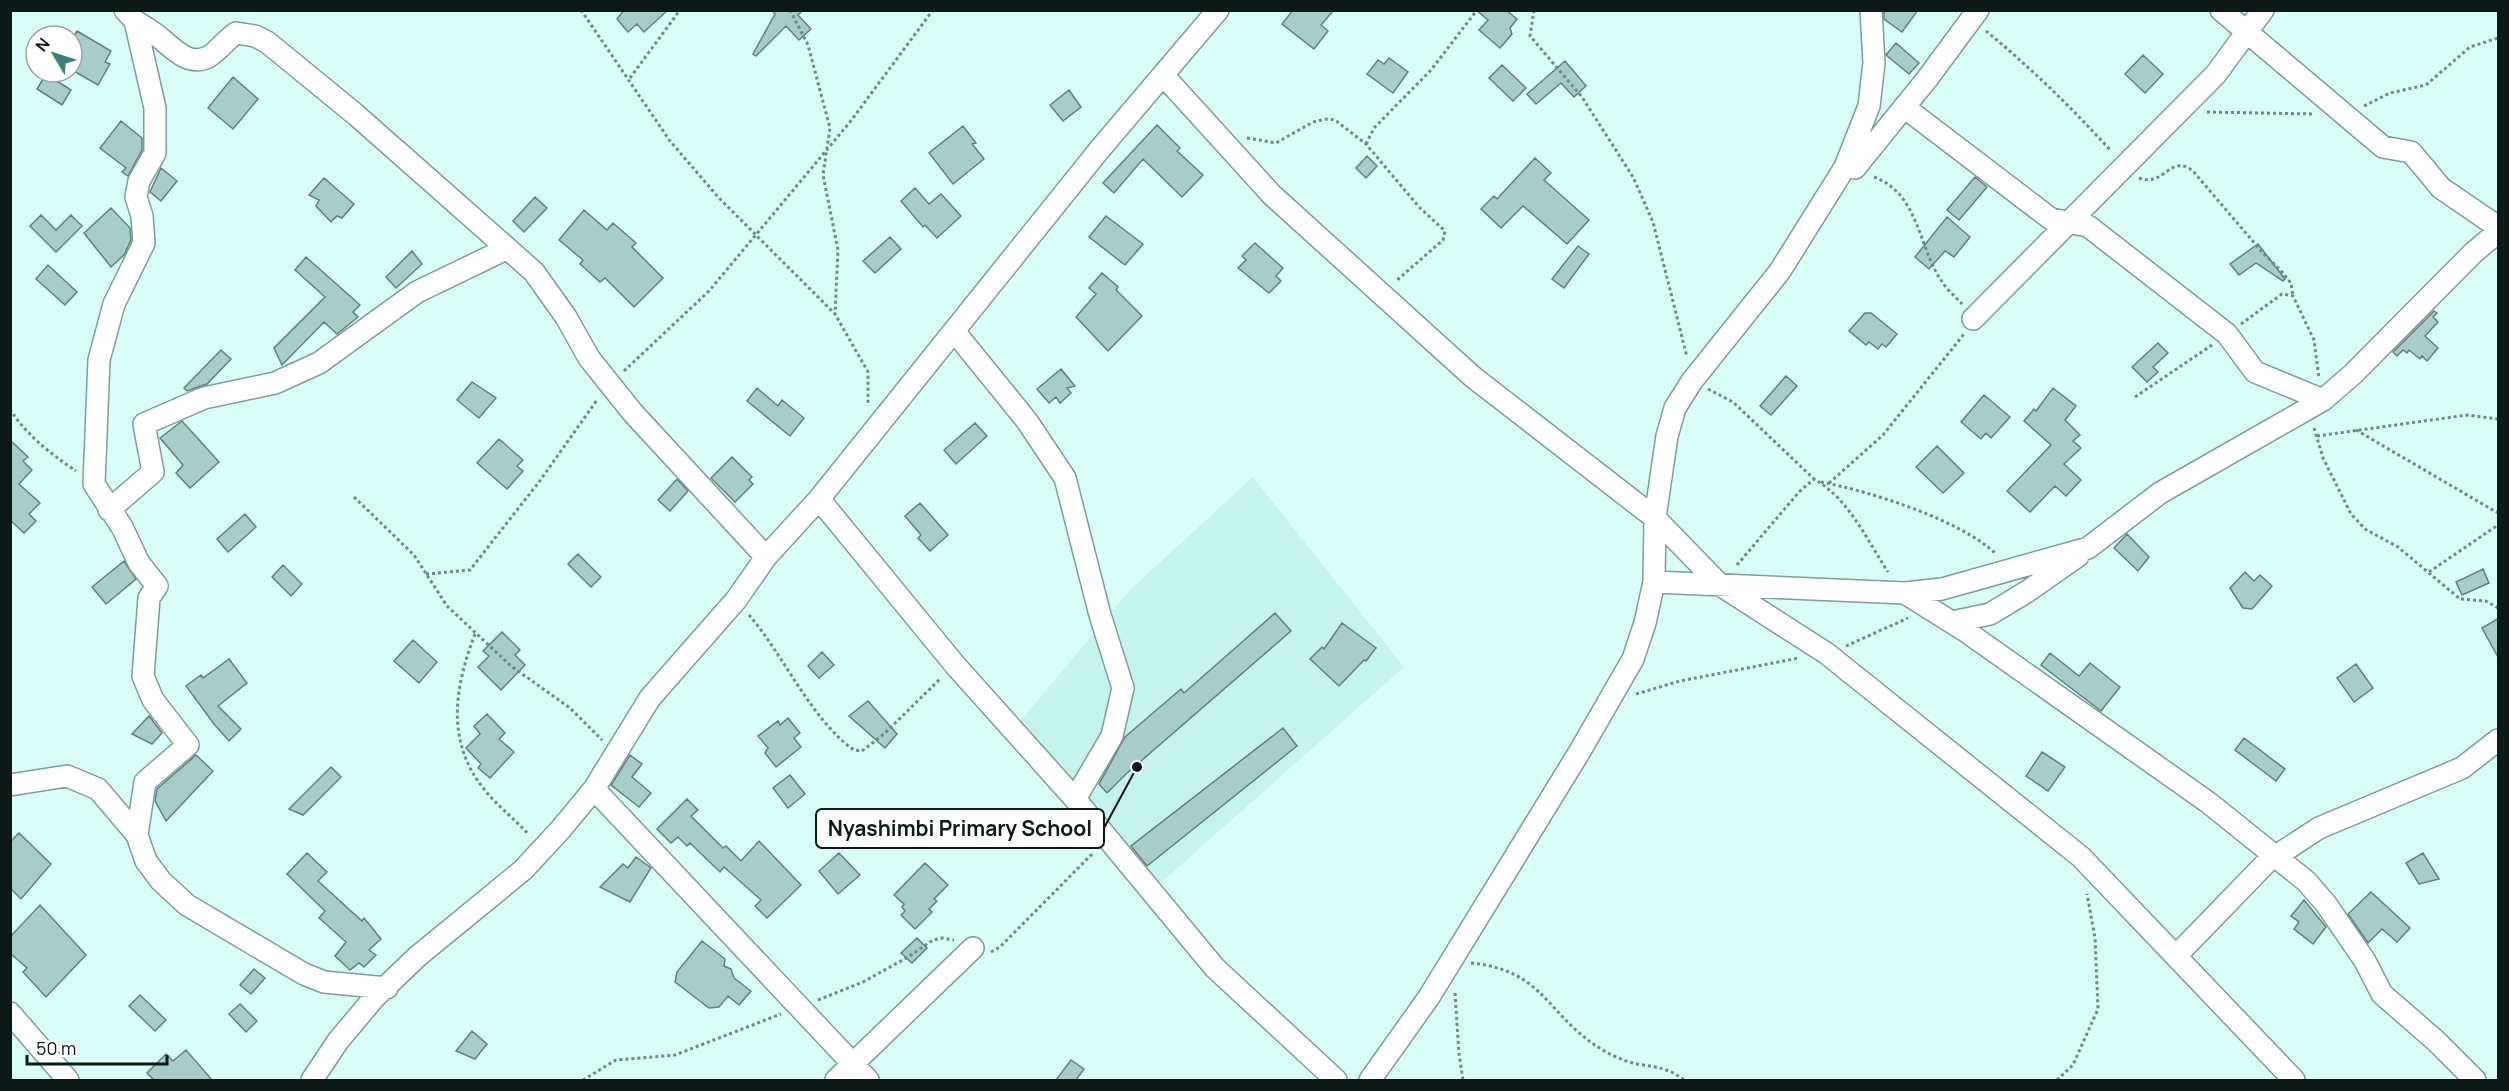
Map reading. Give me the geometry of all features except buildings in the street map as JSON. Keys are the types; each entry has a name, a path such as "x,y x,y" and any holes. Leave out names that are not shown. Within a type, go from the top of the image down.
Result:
{"street":[{"path":"312,1080 338,1041 374,998 418,956 523,870 542,851 594,789 614,752 650,698 736,600 766,557 819,499 1218,10"},
{"path":"1370,1080 1429,997 1611,701 1633,659 1645,623 1654,582 1655,518 1667,436 1675,408 1692,381 1780,271 1845,167 1869,106 1874,63 1871,10"},
{"path":"1854,170 1978,10"},
{"path":"1952,622 1990,614 2047,579 2160,493 2316,405 2353,374 2473,253 2499,230 2441,188 2410,152 2383,147 2221,10"},
{"path":"1973,319 2216,74 2246,30 2263,10"},
{"path":"130,16 158,36 176,53 194,60 209,57 222,42 236,33 255,36 267,42 355,114 534,272 566,316 589,358 633,413 766,557"},
{"path":"130,16 155,108 155,153 139,181 136,197 142,216 144,243 114,304 99,360 94,484 122,527 139,563 157,586 149,598 143,676 153,700 188,745 145,782 137,836"},
{"path":"1163,75 1272,195 1473,377 1655,518 1720,585 1826,653 2081,857 2294,1080"},
{"path":"1904,107 2050,219 2088,225 2227,334 2254,372 2316,405"},
{"path":"109,510 153,472 144,424 204,398 275,383 319,363 417,292 506,249"},
{"path":"954,331 1028,421 1065,477 1100,615 1122,688 1112,736 1075,799"},
{"path":"819,499 955,665 1075,799 1215,968 1336,1080"},
{"path":"1654,582 1905,593 1942,589 2088,548"},
{"path":"1905,593 1952,622 2209,803 2306,881 2326,904 2366,961 2382,994 2436,1041 2475,1080"},
{"path":"2176,956 2275,856 2319,828 2462,768 2499,740"},
{"path":"10,785 67,776 98,789 137,836 146,861 161,880 187,905 304,974 324,982 387,988"},
{"path":"594,789 868,1080"},
{"path":"836,1080 973,948"},
{"path":"10,1013 68,1080"}],"path":[{"path":"581,10 630,78 670,141 718,197 835,314 868,372 868,438"},
{"path":"630,78 680,10"},
{"path":"790,10 808,45 831,128 824,175 838,250 835,314"},
{"path":"619,376 709,291 850,122 933,10"},
{"path":"1366,144 1374,128 1431,70 1477,10"},
{"path":"1534,10 1530,36 1582,96 1604,129 1633,177 1653,222 1692,381 1733,402 1819,482 1857,521 1890,575 1905,593"},
{"path":"1219,136 1253,138 1276,143 1326,118 1346,126 1366,144 1412,199 1446,234 1429,253 1381,293"},
{"path":"1829,483 1883,435 1964,335 1973,319 1942,282 1905,201 1881,180 1854,170"},
{"path":"426,574 470,570 539,482 603,392"},
{"path":"2316,405 2317,436 2323,458 2351,514 2365,529 2398,547 2461,600 2486,601 2499,608"},
{"path":"10,409 50,453 94,484"},
{"path":"2317,436 2354,429 2467,415 2499,419"},
{"path":"2354,429 2499,513"},
{"path":"1720,585 1799,492 1814,479"},
{"path":"1819,482 1869,494 1956,527 1987,544 2013,569"},
{"path":"354,497 414,555 447,606 475,634 511,666 570,708 614,752"},
{"path":"2429,572 2499,525"},
{"path":"736,600 763,631 810,702 854,750 862,751 884,734 955,665"},
{"path":"1611,701 1680,681 1826,653 1877,633 1928,607"},
{"path":"475,634 462,670 458,690 459,728 464,756 484,789 542,851"},
{"path":"2057,1080 2073,1065 2098,1009 2095,938 2087,892"},
{"path":"1458,948 1457,961 1493,965 1525,978 1594,1044 1622,1059 1655,1065 1684,1080"},
{"path":"1456,991 1459,1054 1463,1080"},
{"path":"584,1080 616,1060 675,1055 801,1007"}],"shaded area":[{"path":"1253,477 1404,667 1156,887 1016,726 1131,589"}],"place":[{"name":"Nyashimbi Primary School","path":"1137,767"}]}
